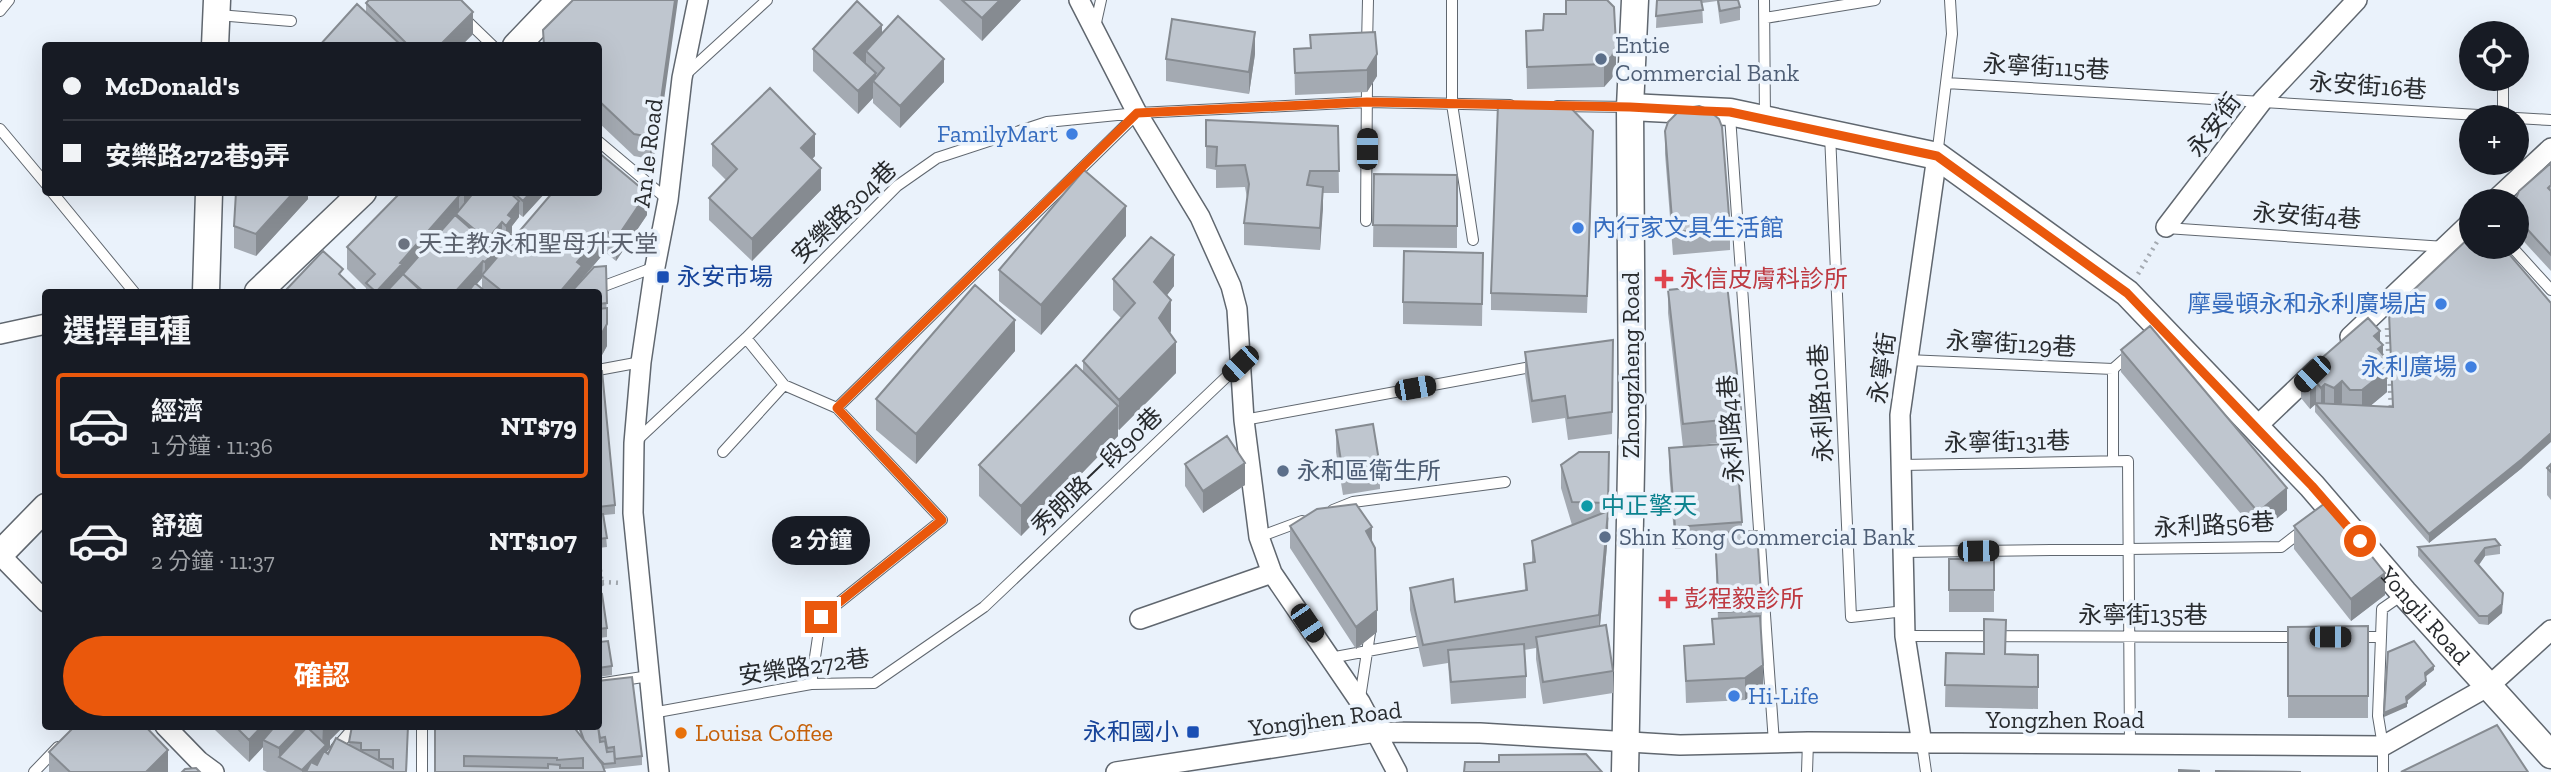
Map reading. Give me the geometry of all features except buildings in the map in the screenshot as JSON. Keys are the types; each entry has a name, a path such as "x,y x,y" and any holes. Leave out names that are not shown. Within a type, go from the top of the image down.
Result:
{"street":[{"path":"520,42 559,0"},
{"name":"An le Road","path":"659,772 633,513 634,443 641,362 668,200 682,78 698,0"},
{"path":"1079,0 1137,113 1200,217 1231,286 1237,309 1244,420 1259,537 1272,573 1360,702 1397,772"},
{"name":"Zhongzheng Road","path":"1625,772 1630,107 1636,0"},
{"name":"永安街","path":"2166,228 2263,100 2357,0"},
{"path":"215,42 216,8"},
{"name":"Yongli Road","path":"1630,107 1730,112 1937,156 2127,293 2151,336 2256,427 2321,515 2404,593 2551,755"},
{"path":"2507,189 2551,148"},
{"name":"永寧街","path":"1922,744 1905,636 1900,415 1937,156"},
{"path":"206,289 209,196"},
{"path":"261,289 359,196"},
{"path":"2256,427 2459,234"},
{"path":"0,334 42,325"},
{"path":"42,511 0,555 42,597"},
{"path":"1140,619 1272,573"},
{"path":"2489,686 2551,630"},
{"name":"Yongzhen Road","path":"1626,741 1680,745 1808,742 2383,746 2489,686"},
{"path":"174,732 201,768"},
{"name":"Yongjhen Road","path":"1116,772 1202,765 1376,732 1480,733 1626,741"}],"lane":[{"path":"0,10 9,0"},
{"path":"682,78 767,0"},
{"path":"1094,28 1101,0"},
{"path":"1367,51 1368,0"},
{"path":"1452,0 1452,104 1472,240"},
{"path":"1764,0 1766,120"},
{"path":"1765,18 1875,0"},
{"name":"永寧街","path":"1937,156 1952,34 1950,0"},
{"path":"216,8 291,21"},
{"path":"455,9 489,42"},
{"path":"1366,221 1367,64"},
{"name":"永寧街115巷","path":"1946,83 2263,100"},
{"name":"永安街16巷","path":"2263,100 2459,114"},
{"name":"安樂路304巷","path":"634,443 746,338 897,186 937,158 1047,122 1137,113 1367,102 1520,106"},
{"path":"1548,106 1630,107"},
{"name":"永利路4巷","path":"1730,112 1774,743"},
{"path":"837,408 1137,113"},
{"name":"永安街16巷","path":"2529,118 2551,120"},
{"path":"0,129 42,179"},
{"name":"永利路10巷","path":"1830,133 1851,617 1905,611"},
{"path":"602,147 668,200"},
{"path":"55,196 132,289"},
{"name":"永安街4巷","path":"2166,228 2445,247"},
{"path":"2523,259 2551,290"},
{"path":"596,289 655,267"},
{"path":"2130,745 2128,461 2113,461 2113,369 2151,336"},
{"path":"746,338 784,385 837,408 942,520 821,617 811,684"},
{"name":"永寧街129巷","path":"1908,360 2113,369"},
{"path":"602,369 641,362"},
{"name":"秀朗路一段90巷","path":"984,607 1240,364"},
{"path":"1244,420 1543,365"},
{"path":"723,452 784,385"},
{"name":"永寧街131巷","path":"1901,465 2113,461"},
{"path":"1259,537 1352,497 1505,482"},
{"path":"1352,497 1355,515"},
{"name":"永利路56巷","path":"1903,552 2281,547 2321,515"},
{"path":"2382,772 2383,746 2378,716 2382,609 2404,593"},
{"name":"安樂路272巷","path":"652,713 811,684 874,683 984,607"},
{"path":"1360,702 1373,616"},
{"name":"永寧街135巷","path":"1905,636 2315,637"},
{"path":"2341,637 2381,637"},
{"path":"1330,657 1436,639"},
{"path":"602,683 649,676"},
{"path":"336,748 352,730"},
{"path":"422,730 422,772"},
{"path":"34,772 70,735"},
{"path":"1807,772 1808,742"},
{"path":"1922,744 1926,772"}],"path":[{"path":"2127,293 2166,228"},
{"path":"2386,303 2391,415"}],"place":[{"name":"Entie Commercial Bank","path":"1601,59"},
{"name":"FamilyMart","path":"1072,134"},
{"name":"內行家文具生活館","path":"1578,228"},
{"name":"天主教永和聖母升天堂","path":"404,244"},
{"name":"永安市場","path":"663,277"},
{"name":"永信皮膚科診所","path":"1664,279"},
{"name":"摩曼頓永和永利廣場店","path":"2441,304"},
{"name":"永利廣場","path":"2471,367"},
{"name":"永和區衛生所","path":"1283,471"},
{"name":"中正擎天","path":"1587,506"},
{"name":"Shin Kong Commercial Bank","path":"1605,537"},
{"name":"彭程毅診所","path":"1668,599"},
{"name":"Hi-Life","path":"1734,696"},
{"name":"永和國小","path":"1193,732"},
{"name":"Louisa Coffee","path":"681,733"}],"route":[{"path":"821,617 942,520 837,408 1137,113 1367,102 1630,107 1730,112 1937,156 2127,293 2312,486 2360,541"}]}
